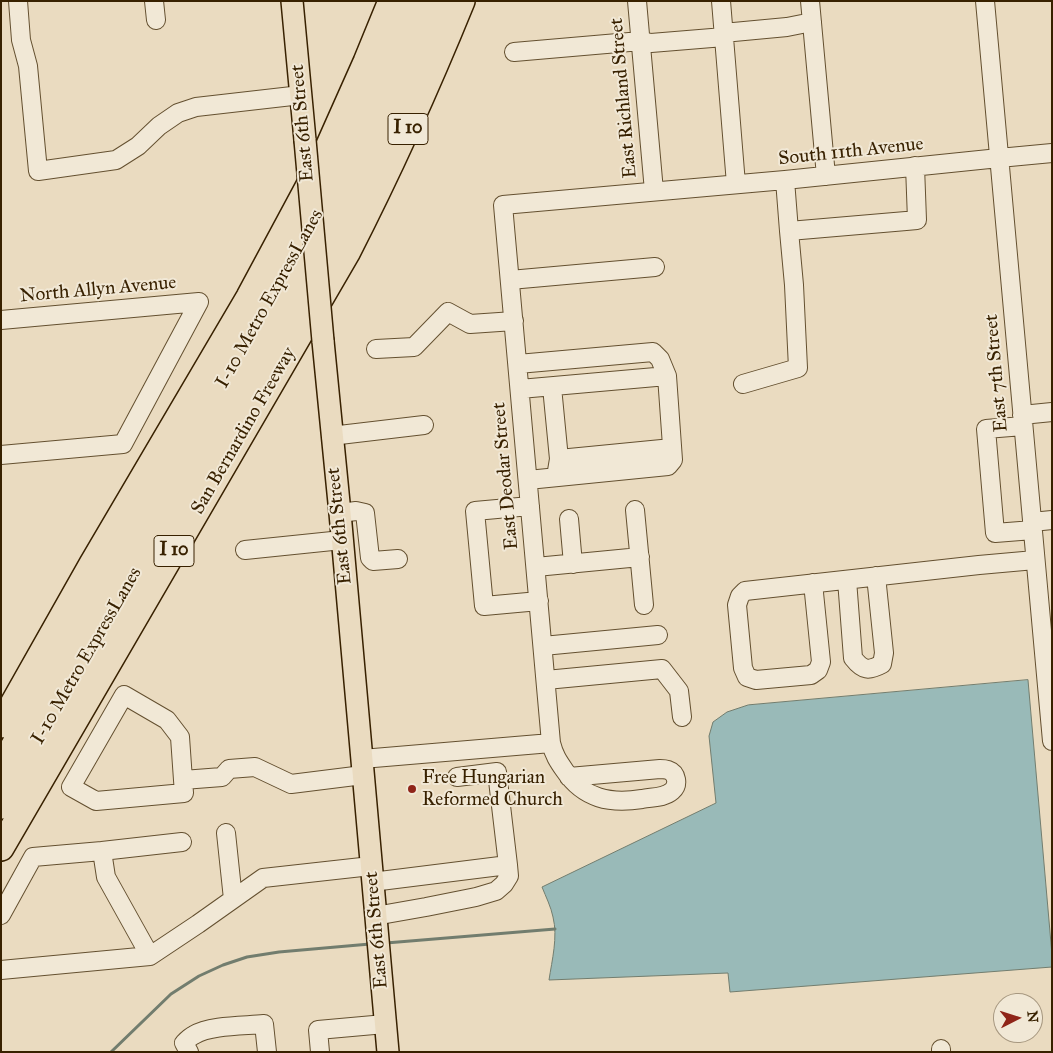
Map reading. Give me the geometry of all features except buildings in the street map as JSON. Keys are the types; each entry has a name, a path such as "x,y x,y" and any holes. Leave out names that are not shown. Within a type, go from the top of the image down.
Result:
{"highway":[{"path":"1,725 92,564 249,297 321,163 391,1"},
{"name":"I-10 Metro ExpressLanes","path":"6,759 93,606 274,298 358,134 414,1"},
{"name":"I-10 Metro ExpressLanes","path":"1,806 58,704 301,291 333,232 403,85 436,1"},
{"name":"San Bernardino Freeway","path":"1,848 347,253 421,100 462,1"},
{"path":"379,190 410,67"},
{"path":"6,759 92,564"}],"main road":[{"name":"East 6th Street","path":"292,1 388,1052"}],"street":[{"path":"18,1 22,40 28,66 38,171 116,160 138,146 159,126 178,113 196,107 301,95"},
{"path":"154,1 156,20"},
{"name":"East Richland Street","path":"637,1 654,191"},
{"path":"721,1 736,184"},
{"path":"810,1 826,176"},
{"name":"East 7th Street","path":"985,1 1032,526 1041,565 1052,741"},
{"path":"514,52 641,40 652,43 787,27 812,22"},
{"name":"South 11th Avenue","path":"503,205 1052,154"},
{"path":"789,231 917,220 914,166"},
{"path":"742,384 798,368 794,285 785,180"},
{"name":"East Deodar Street","path":"503,205 554,756 569,777 572,781 585,792 610,800 628,801 666,795 674,790 677,782 675,774 669,770 660,769 569,777"},
{"path":"510,280 654,267"},
{"name":"North Allyn Avenue","path":"1,320 199,302 123,444 1,455"},
{"path":"376,349 414,347 448,312 470,324 514,320"},
{"path":"518,364 654,352 660,359 667,376 673,460 668,466 528,480"},
{"path":"520,389 667,376"},
{"path":"552,387 559,459 555,478"},
{"path":"1052,412 986,429 995,533 1052,520"},
{"path":"331,436 424,425"},
{"path":"559,459 672,448"},
{"path":"530,506 475,511 484,606 539,601"},
{"path":"636,510 644,605"},
{"path":"340,513 356,511 365,513 370,558 373,561 398,559"},
{"path":"568,519 573,564"},
{"path":"245,550 342,544 368,545"},
{"path":"536,567 640,557"},
{"path":"813,583 821,662 818,670 811,675 756,680 747,677 743,668 737,605 740,596 745,591 813,583 847,580 876,576 979,565 1041,565"},
{"path":"847,580 854,658 865,669 873,669 882,664 884,653 876,576"},
{"path":"543,646 658,636"},
{"path":"546,680 662,669 679,691 682,717"},
{"path":"124,695 167,720 180,736 183,780 184,793 96,801 71,788 124,695"},
{"path":"183,780 222,777 229,769 254,767 291,784 362,767 495,748 552,743"},
{"path":"376,920 496,891 504,884 509,876 495,748"},
{"path":"457,777 497,772"},
{"path":"226,833 233,899"},
{"path":"1,915 33,857 182,842"},
{"path":"102,851 106,876 150,956"},
{"path":"1,970 150,956 263,878 372,874 508,865"},
{"path":"187,1047 193,1035 206,1030 264,1024 267,1052"},
{"path":"320,1052 318,1030 385,1024"}],"water":[{"path":"1028,680 1052,967 730,992 728,973 549,980 555,932 551,910 542,887 716,803 709,736 713,722 727,712 748,705"}],"waterway":[{"path":"386,943 555,929"},
{"path":"111,1052 171,994 199,976 223,965 247,957 279,952 370,944"}],"place":[{"name":"Free Hungarian Reformed Church","path":"412,789"}]}
